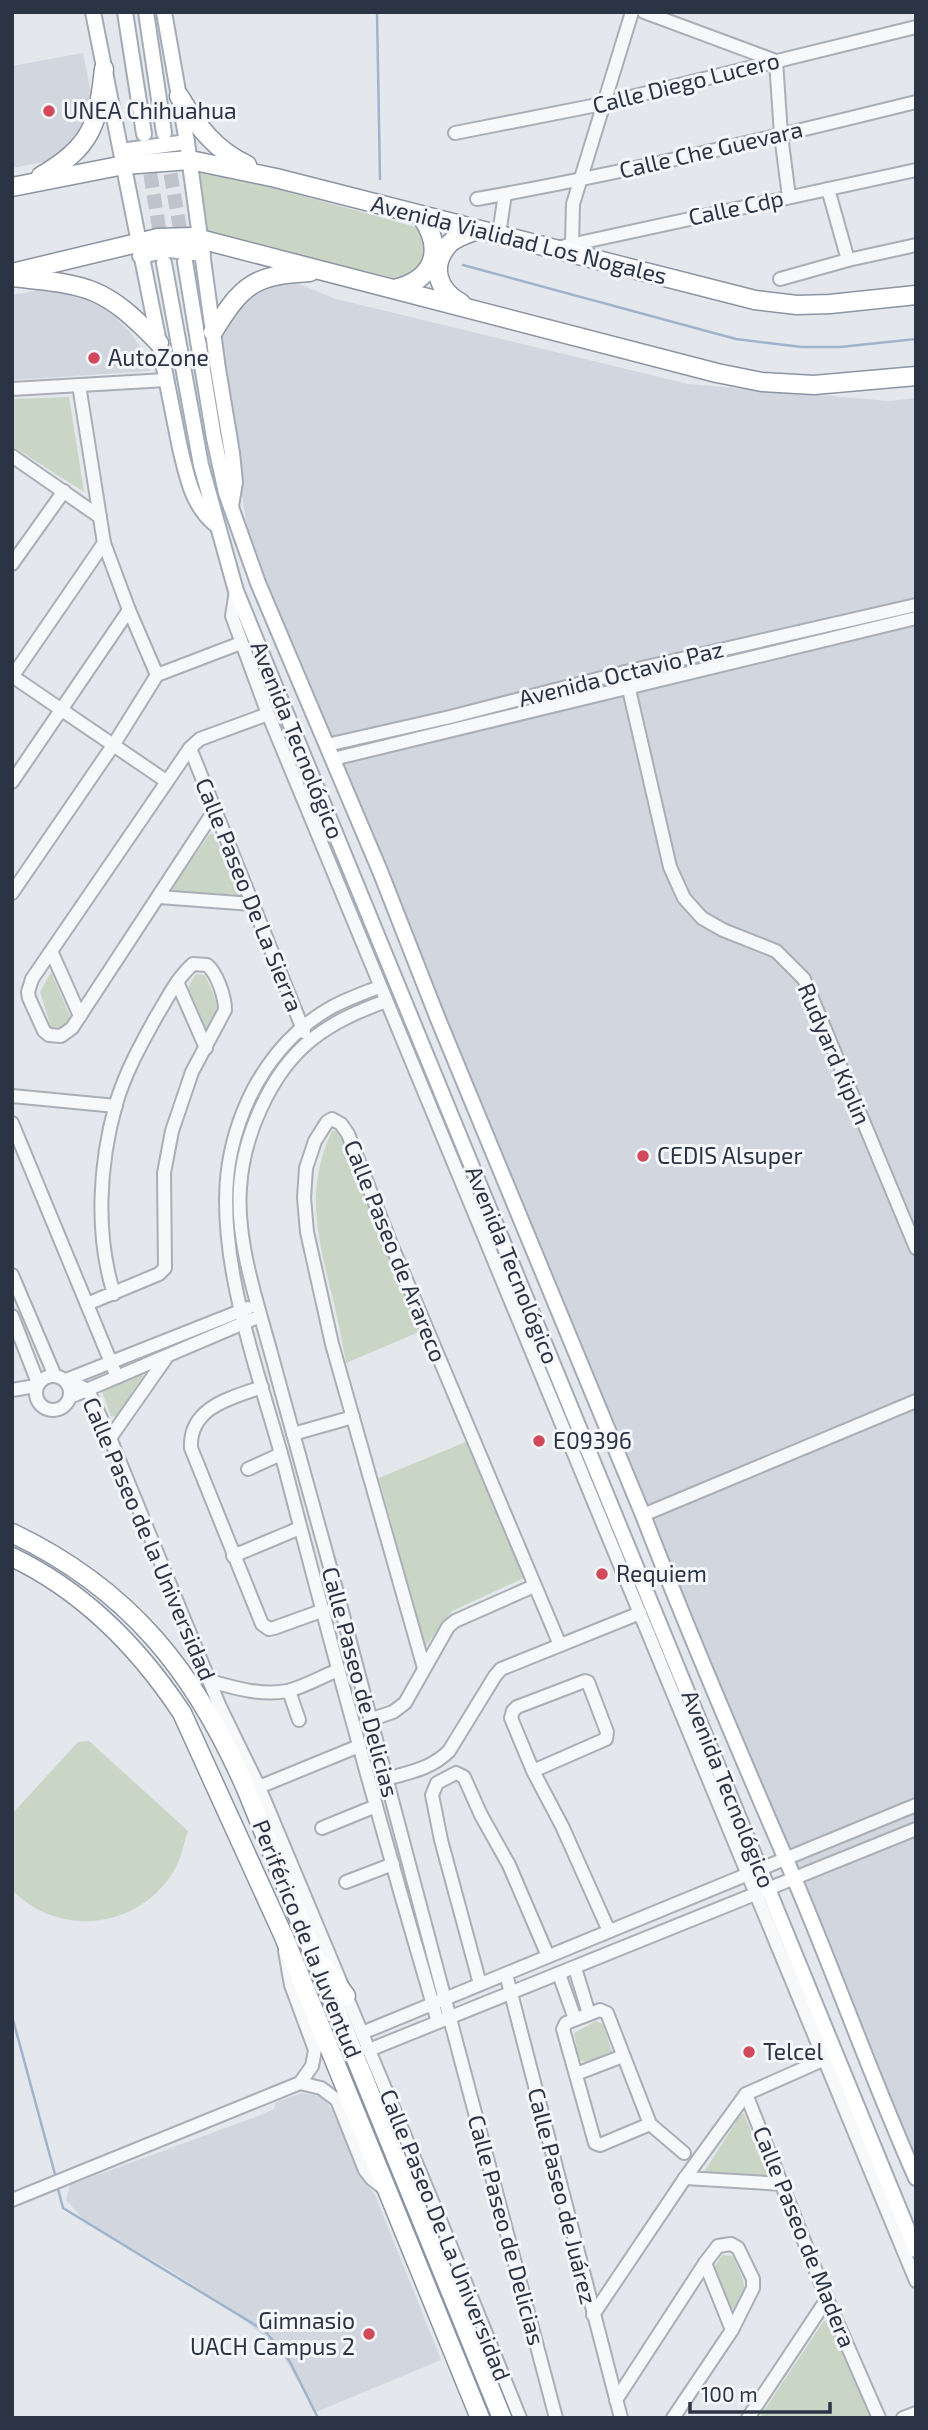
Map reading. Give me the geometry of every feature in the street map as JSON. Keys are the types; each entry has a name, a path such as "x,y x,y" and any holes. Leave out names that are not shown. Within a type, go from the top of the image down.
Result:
{"highway":[{"path":"21,185 56,168 74,155 85,142 94,126 100,103 104,69"},
{"path":"179,96 198,128 214,144 231,158 276,178"},
{"name":"Avenida Vialidad Los Nogales","path":"21,185 122,158 189,151 276,178 478,230 564,246 755,300 830,304 916,295"},
{"path":"394,289 418,281 429,264 434,247 421,216"},
{"path":"469,308 446,294 440,285 439,264 449,244 478,230"},
{"path":"12,275 139,249 167,237 201,247 394,289 717,373 762,382 814,385 916,376"},
{"path":"213,332 231,302 252,283 284,275 323,272"},
{"path":"12,275 73,284 94,290 132,314 159,343"},
{"name":"Periférico de la Juventud","path":"12,1533 66,1563 107,1591 144,1626 173,1660 204,1704 234,1760 502,2418"},
{"name":"Periférico de la Juventud","path":"12,1557 50,1578 113,1627 167,1690 194,1733 284,1937 480,2418"},
{"path":"220,1707 234,1760"},
{"path":"308,1944 346,1996"}],"main road":[{"path":"93,12 180,448 193,497 205,516 216,525"},
{"path":"125,12 144,134"},
{"path":"146,12 164,133"},
{"path":"164,12 189,151 234,472 235,489 231,506"},
{"name":"Avenida Tecnológico","path":"185,262 214,438 226,493 258,583 587,1376 668,1581 785,1858 881,2099 916,2178"},
{"name":"Avenida Tecnológico","path":"164,263 191,419 216,525 236,591 562,1387 762,1892 916,2250"},
{"path":"562,1387 587,1376"}],"street":[{"path":"564,246 573,204 602,104 632,12"},
{"path":"643,12 776,61 789,197"},
{"name":"Calle Diego Lucero","path":"455,133 602,104 916,27"},
{"name":"Calle Che Guevara","path":"477,199 781,135 916,102"},
{"name":"Calle Cdp","path":"564,246 916,170"},
{"path":"828,189 848,260"},
{"path":"499,234 505,194"},
{"path":"780,279 916,245"},
{"path":"12,389 166,380"},
{"path":"79,385 104,543 157,675"},
{"path":"12,456 100,517"},
{"path":"12,564 64,491"},
{"path":"104,543 12,676 166,781"},
{"path":"236,591 232,616 268,714 640,1614 754,1872"},
{"name":"Avenida Octavio Paz","path":"330,752 450,717 625,672 916,605"},
{"path":"12,782 129,610"},
{"name":"Avenida Octavio Paz","path":"330,752 629,687 916,618"},
{"path":"12,893 114,744 157,675 241,643"},
{"name":"Rudyard Kiplin","path":"625,672 670,867 684,898 702,918 723,930 776,951 804,979 916,1248"},
{"path":"214,811 80,1016 66,1034 55,1036 44,1031 32,1008 29,987 166,781 190,748 200,739 268,714"},
{"name":"Calle Paseo De La Sierra","path":"190,748 308,1042"},
{"path":"159,897 252,904"},
{"path":"52,953 80,1016"},
{"path":"87,1304 114,1294 159,1274 164,1268 166,1163 182,1098 192,1072 226,1007 212,969 207,965 193,964 177,982 140,1045 116,1106 102,1192 103,1234 114,1294"},
{"path":"177,982 206,1048"},
{"name":"Calle Paseo de Delicias","path":"379,987 333,1006 302,1027 260,1077 242,1112 230,1154 226,1184 227,1232 244,1316 338,1670 393,1864 439,2001"},
{"name":"Calle Paseo de Delicias","path":"386,1002 335,1023 308,1042 287,1066 263,1104 243,1160 240,1209 242,1234 259,1310 372,1719 444,2020 556,2418"},
{"path":"12,1096 116,1106"},
{"name":"Calle Paseo de Arareco","path":"424,1668 332,1344 307,1232 304,1198 306,1168 315,1141 327,1122 335,1119 348,1134 560,1645"},
{"path":"12,1123 117,1377"},
{"path":"12,1275 27,1310 68,1385 69,1397 64,1406 53,1410 42,1407 36,1398 37,1385 12,1316 27,1310"},
{"path":"12,1390 37,1385 45,1377 63,1379 112,1364 259,1310"},
{"path":"69,1397 166,1357 244,1316"},
{"path":"110,1438 166,1357"},
{"name":"Calle Paseo de la Universidad","path":"63,1379 88,1390 220,1707"},
{"path":"262,1387 217,1402 205,1411 191,1437 191,1448 233,1556 265,1627 280,1627 324,1610"},
{"path":"643,1515 916,1401"},
{"path":"293,1434 353,1417"},
{"path":"247,1469 281,1454"},
{"path":"233,1556 300,1528"},
{"path":"372,1719 393,1712 405,1703 448,1627 455,1621 534,1586"},
{"path":"386,1779 429,1767 440,1760 449,1751 495,1676 508,1666 640,1614"},
{"path":"210,1681 255,1692 289,1690 338,1670"},
{"path":"533,1771 606,1738 607,1732 588,1682 584,1681 517,1707 513,1711 512,1723 533,1771 562,1826 609,1931"},
{"path":"289,1690 299,1720"},
{"name":"Calle Paseo De La Universidad","path":"220,1707 259,1787 446,2232 520,2418"},
{"path":"259,1787 359,1746"},
{"path":"480,1984 441,1840 432,1795 437,1783 456,1773 464,1777 481,1815 509,1865 548,1956"},
{"path":"362,2033 916,1805"},
{"path":"322,1828 376,1806"},
{"path":"369,2050 916,1829"},
{"path":"824,1843 833,1863"},
{"path":"346,1882 393,1864"},
{"path":"762,1892 825,2059 916,2281"},
{"path":"665,1908 673,1928"},
{"path":"12,2200 300,2083 312,2066 315,2050 288,1976 284,1937"},
{"path":"575,1968 589,2014"},
{"name":"Calle Paseo de Juárez","path":"506,1974 621,2418"},
{"path":"559,1974 575,2019"},
{"path":"650,2124 600,2145 595,2143 563,2029 566,2023 603,2010 607,2013 650,2124 684,2154"},
{"path":"576,2074 623,2056"},
{"path":"593,2315 685,2178 746,2094 825,2059"},
{"path":"300,2083 321,2088 337,2100 368,2174 386,2190"},
{"name":"Calle Paseo de Madera","path":"746,2094 827,2299 879,2418"},
{"path":"685,2178 783,2185"},
{"path":"616,2400 705,2263 718,2246 731,2244 738,2249 753,2279 751,2293 732,2330 673,2418"},
{"path":"705,2263 732,2330"},
{"path":"748,2418 827,2299"},
{"path":"903,2418 916,2413"}],"shaded area":[{"name":"UNEA Chihuahua","path":"83,53 91,94 80,129 54,160 12,168 12,66"},
{"path":"299,284 336,299 688,384 889,401 916,398 916,2170 250,542 220,369 223,318 253,286"},
{"path":"39,290 69,293 106,308 130,332 145,354 150,371 12,380 12,295"},
{"path":"302,2093 318,2096 333,2112 361,2177 375,2195 441,2360 316,2412 279,2349 239,2315 170,2270 87,2223 66,2200 70,2185 258,2116 274,2109 276,2102"}],"green space":[{"path":"195,166 419,228 428,238 424,269 404,281 203,231"},
{"path":"69,397 84,492 12,446 12,399"},
{"path":"210,834 214,834 239,894 236,899 175,892 172,888"},
{"path":"51,972 70,1016 62,1028 51,1027 40,992"},
{"path":"196,974 205,975 215,997 215,1015 207,1031 188,987"},
{"path":"332,1131 338,1131 343,1138 421,1331 346,1363 316,1215 318,1174"},
{"path":"139,1373 143,1376 116,1417 111,1416 102,1392 105,1388"},
{"path":"468,1441 526,1577 452,1611 425,1647 379,1478"},
{"path":"89,1741 188,1831 176,1867 161,1888 143,1903 123,1914 100,1920 77,1921 54,1916 32,1906 12,1890 12,1814 78,1742"},
{"path":"596,2021 603,2024 612,2052 586,2062 579,2060 574,2033"},
{"path":"741,2114 744,2114 768,2173 767,2177 704,2172"},
{"path":"722,2255 733,2256 744,2283 743,2295 735,2310 731,2308 714,2268"},
{"path":"828,2319 871,2418 759,2418 823,2322"}],"waterway":[{"path":"377,12 380,179"},
{"path":"463,265 736,339 802,347 840,347 916,339"},
{"path":"12,2016 56,2178"},
{"path":"57,2185 63,2208 265,2331 289,2360 318,2418"}],"tunnel":[{"path":"147,153 162,247"},
{"path":"167,153 183,247"}],"place":[{"name":"UNEA Chihuahua","path":"49,111"},
{"name":"AutoZone","path":"94,358"},
{"name":"CEDIS Alsuper","path":"643,1156"},
{"name":"E09396","path":"539,1441"},
{"name":"Requiem","path":"602,1574"},
{"name":"Telcel","path":"749,2052"},
{"name":"Gimnasio UACH Campus 2","path":"369,2334"}]}
